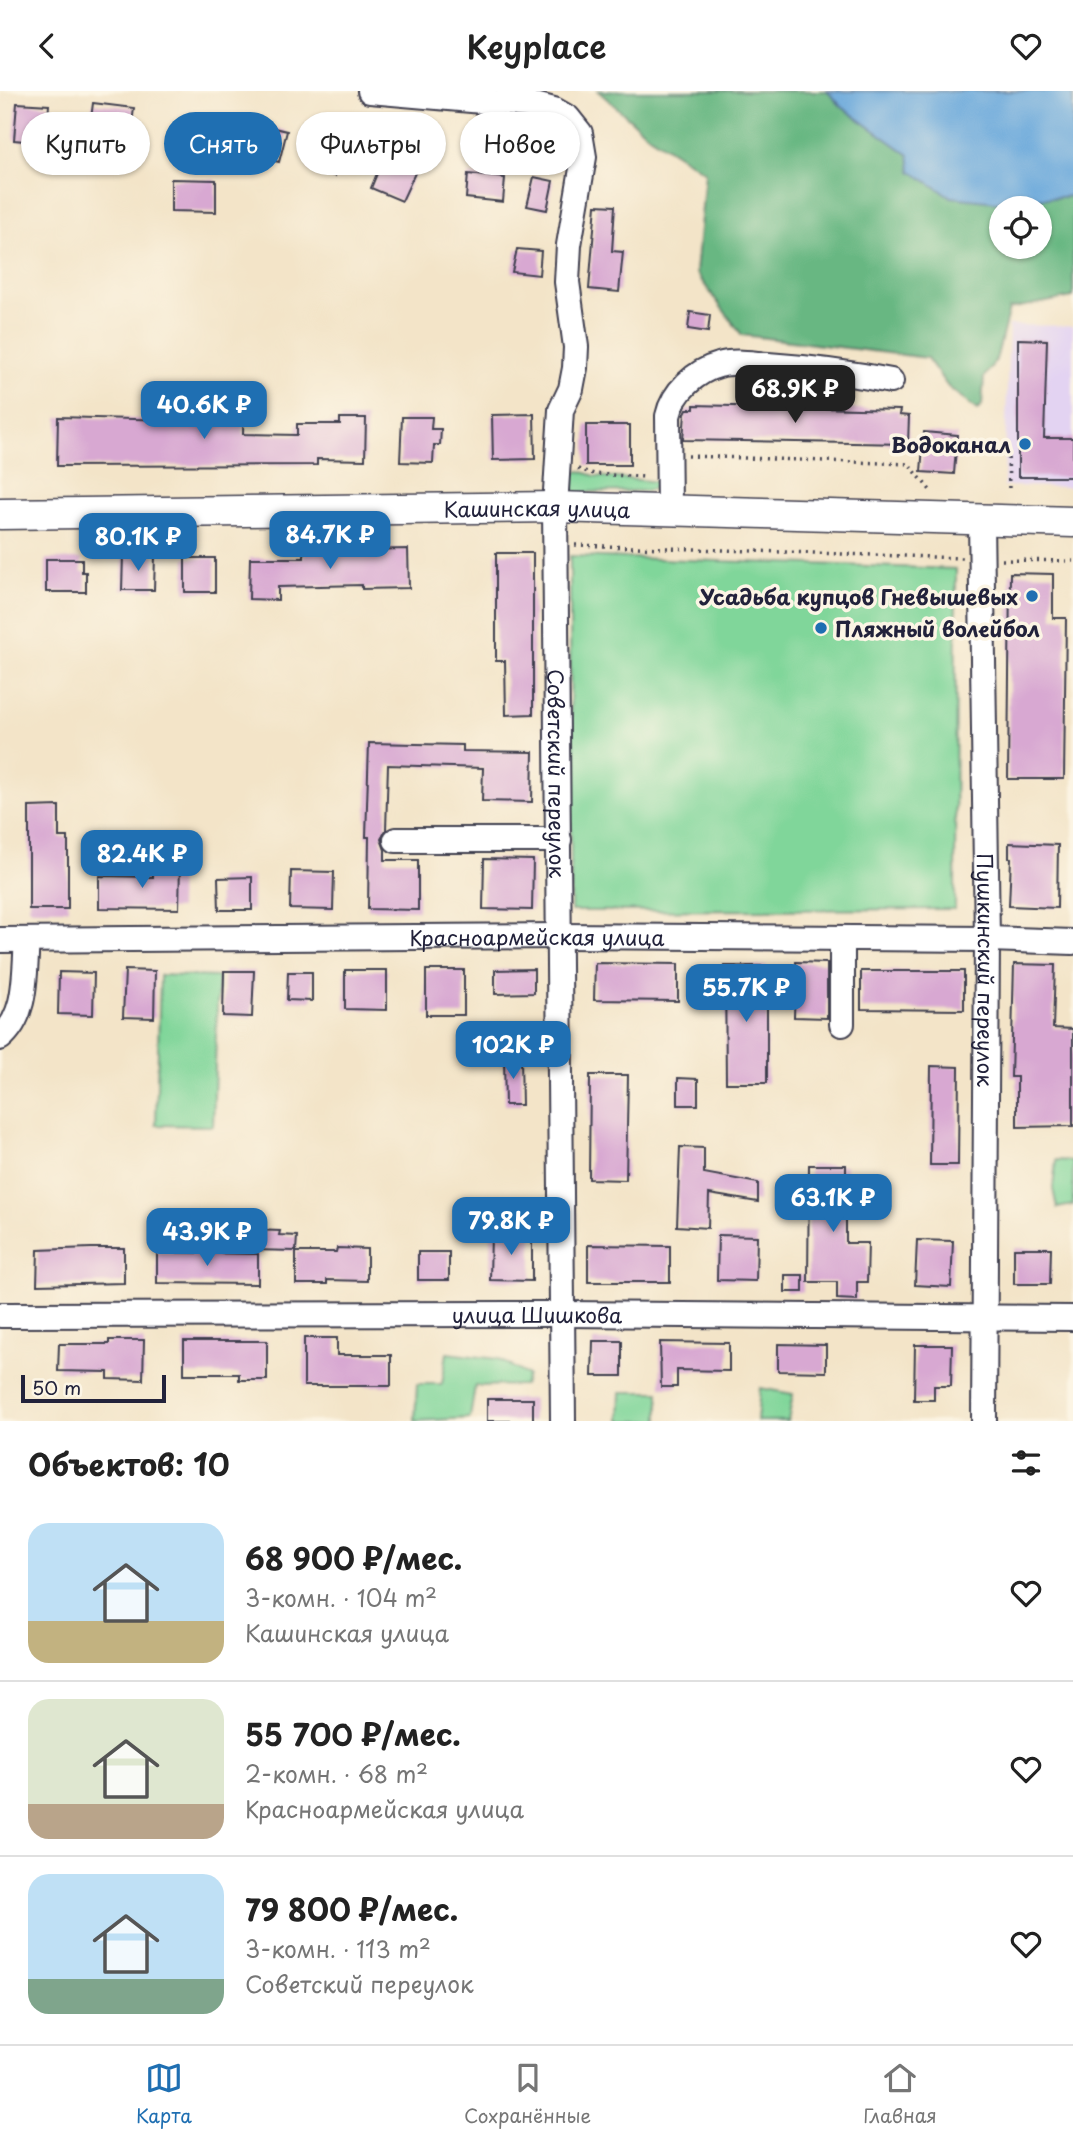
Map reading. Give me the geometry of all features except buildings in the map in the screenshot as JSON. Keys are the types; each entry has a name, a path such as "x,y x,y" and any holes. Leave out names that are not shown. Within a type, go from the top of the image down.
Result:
{"main road":[{"name":"Кашинская улица","path":"0,514 555,507 669,496 981,520 1073,522"}],"street":[{"name":"Советский переулок","path":"370,91 538,106 554,110 568,118 580,132 584,157 569,245 567,282 576,347 575,368 571,389 561,409 555,507 563,1421"},
{"path":"669,496 670,406 692,380 720,364 739,363 836,371 891,381"},
{"name":"Пушкинский переулок","path":"981,520 987,939 984,1421"},
{"path":"396,839 559,840"},
{"name":"Красноармейская улица","path":"0,940 560,936 1073,942"},
{"path":"842,938 842,1024"},
{"path":"0,1038 16,1021 20,1009 27,940"},
{"name":"улица Шишкова","path":"0,1315 564,1314 1073,1318"}],"path":[{"path":"1008,451 1009,490"},
{"path":"669,456 909,464 930,490"},
{"path":"558,471 576,469 594,474 647,477 669,496"},
{"path":"556,544 1073,561"}],"shaded area":[{"path":"1009,325 1073,326 1073,487 1004,486"}],"green space":[{"path":"598,91 827,91 842,107 909,155 989,198 989,259 1052,259 1052,198 1073,196 1073,297 1009,309 996,360 984,377 982,406 977,410 948,387 927,358 742,335 696,273 705,172 649,136"},
{"path":"580,471 595,476 661,482 646,491 577,492 568,486 569,475"},
{"path":"570,556 956,569 955,909 571,911"},
{"path":"160,975 218,977 213,1126 156,1125"},
{"path":"1056,1160 1073,1161 1073,1205 1057,1208 1053,1189"},
{"path":"447,1353 498,1359 527,1375 524,1385 475,1386 470,1418 415,1421 417,1384 442,1384"},
{"path":"760,1388 793,1394 788,1421 757,1421"},
{"path":"621,1392 659,1392 659,1421 620,1421"}],"water":[{"path":"827,91 1073,91 1073,196 989,196 989,201 951,197 911,171 909,155 842,107"}],"place":[{"name":"Водоканал","path":"1025,444"},
{"name":"Усадьба купцов Гневышевых","path":"1032,596"},
{"name":"Пляжный волейбол","path":"821,628"}]}
